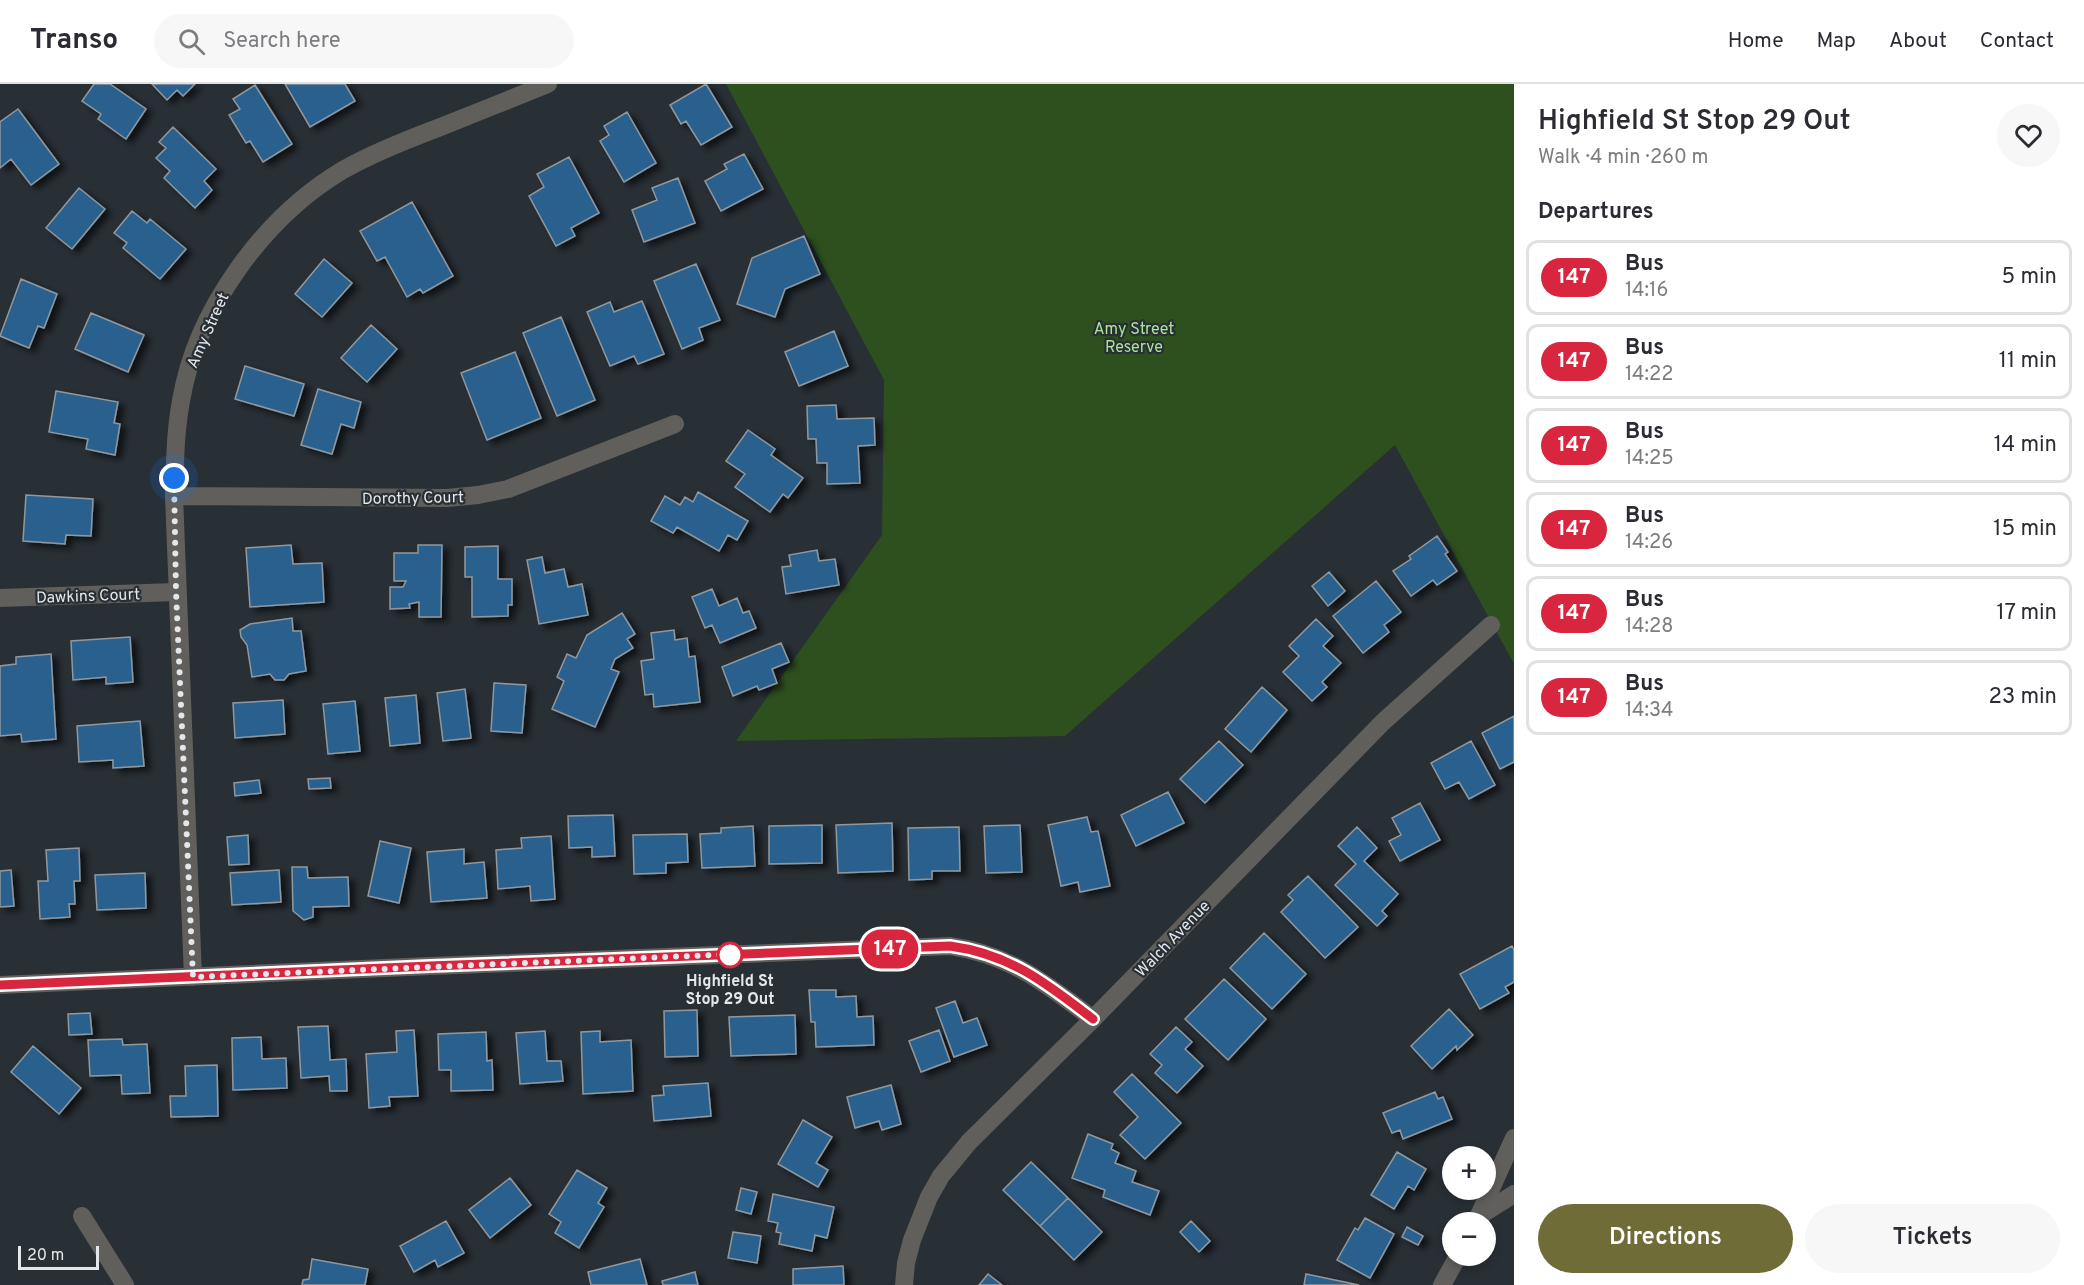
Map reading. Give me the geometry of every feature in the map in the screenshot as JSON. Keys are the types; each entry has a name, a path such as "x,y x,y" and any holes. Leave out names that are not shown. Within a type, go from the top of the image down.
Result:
{"street":[{"name":"Amy Street","path":"193,977 174,496 175,441 181,399 192,358 215,306 231,279 254,248 305,197 343,171 388,148 548,84"},
{"name":"Dorothy Court","path":"174,496 447,498 478,495 508,489 675,424"},
{"name":"Dawkins Court","path":"0,597 176,592"},
{"name":"Walch Avenue","path":"904,1285 906,1263 912,1240 929,1197 941,1176 969,1142 1093,1019 1383,722 1491,625"},
{"path":"0,985 950,946 972,949 1020,967 1093,1019"},
{"path":"1480,1212 1514,1138"},
{"path":"1487,1212 1514,1194"},
{"path":"82,1216 124,1285"},
{"path":"1442,1285 1452,1266"}],"green space":[{"name":"Amy Street Reserve","path":"726,84 1514,84 1514,664 1395,445 1065,736 736,741 882,535 884,380"}],"building":[{"path":"94,84 110,84 146,109 126,139 98,119 101,114 82,101"},
{"path":"152,84 195,84 183,96 177,90 167,100"},
{"path":"285,84 345,84 355,101 310,127"},
{"path":"706,84 732,127 701,145 686,121 681,124 670,105"},
{"path":"255,85 292,144 263,162 250,141 246,143 229,115 240,109 233,99"},
{"path":"18,109 59,164 31,185 11,159 0,168 0,122"},
{"path":"627,112 656,163 624,182 600,141 609,135 604,126"},
{"path":"173,127 216,169 204,181 212,190 195,208 164,178 170,171 156,158 166,148 159,142"},
{"path":"744,154 763,189 721,211 705,181 727,169 724,164"},
{"path":"569,157 599,213 571,228 575,236 556,246 529,196 544,187 537,174"},
{"path":"678,178 695,223 644,242 632,210 657,200 652,188"},
{"path":"79,188 105,209 72,249 46,228"},
{"path":"412,202 453,276 423,293 420,289 407,297 385,257 377,261 360,231"},
{"path":"132,211 147,223 150,219 186,249 160,279 123,248 127,243 114,233"},
{"path":"804,236 820,274 785,289 775,317 737,304 752,258"},
{"path":"324,259 352,283 322,317 295,294"},
{"path":"696,264 720,320 699,328 703,340 682,349 654,281"},
{"path":"21,279 57,294 44,328 38,326 29,348 0,336"},
{"path":"642,301 664,354 638,364 634,356 610,366 587,312 610,302 614,312"},
{"path":"91,313 144,335 128,372 75,349"},
{"path":"561,317 595,400 557,416 523,333"},
{"path":"371,325 397,349 367,382 341,358"},
{"path":"834,331 848,366 799,386 785,352"},
{"path":"515,352 541,418 487,440 461,373"},
{"path":"245,366 304,384 294,416 235,399"},
{"path":"318,389 361,402 354,428 341,424 332,454 301,445"},
{"path":"56,391 118,402 114,423 120,424 115,455 86,449 88,439 49,432"},
{"path":"836,405 837,419 874,418 875,445 858,446 860,483 827,484 827,463 817,463 816,439 808,439 807,406"},
{"path":"748,430 775,449 771,455 803,478 788,498 783,494 770,512 735,487 745,474 726,461"},
{"path":"698,492 748,521 737,540 728,535 719,551 677,527 673,533 651,521 665,496 680,505 685,497 693,502"},
{"path":"26,495 93,499 91,536 66,535 65,544 23,541"},
{"path":"1437,536 1448,552 1445,554 1457,571 1437,585 1433,580 1411,596 1393,571 1411,559 1409,556"},
{"path":"291,545 293,564 322,563 324,602 250,607 246,548"},
{"path":"418,545 442,545 441,617 419,617 419,602 409,604 410,608 390,609 390,587 403,587 406,581 394,581 394,553 418,553"},
{"path":"498,546 498,579 512,579 512,605 508,605 508,616 472,617 472,577 465,577 465,547"},
{"path":"817,550 819,561 835,559 839,585 786,594 782,567 791,566 789,555"},
{"path":"542,557 545,573 564,569 568,587 582,584 588,615 539,624 527,560"},
{"path":"1329,572 1345,591 1328,606 1312,586"},
{"path":"1376,581 1401,612 1384,625 1389,632 1363,653 1333,616"},
{"path":"712,589 719,606 737,598 743,613 749,611 756,628 720,643 712,625 705,628 692,597"},
{"path":"622,613 635,634 627,639 633,648 615,659 611,669 619,672 595,727 552,709 564,681 557,677 567,654 576,658 587,635"},
{"path":"292,618 293,631 301,631 306,671 289,674 284,680 275,680 270,674 252,677 247,645 241,637 240,630 250,624"},
{"path":"1316,619 1333,636 1323,646 1341,663 1322,682 1327,687 1312,701 1283,672 1299,656 1289,646"},
{"path":"674,630 675,640 687,638 689,657 695,656 700,702 654,707 653,694 645,695 641,661 654,659 651,633"},
{"path":"130,637 133,682 106,684 106,677 73,680 71,641"},
{"path":"781,643 789,662 772,669 777,683 759,690 757,686 733,696 722,667"},
{"path":"51,654 56,739 22,742 21,734 0,736 0,666 16,664 16,657"},
{"path":"494,683 526,685 522,733 491,731"},
{"path":"1262,687 1287,710 1251,752 1225,729"},
{"path":"465,689 471,738 443,741 437,693"},
{"path":"416,695 420,743 390,746 385,698"},
{"path":"283,700 285,734 235,738 233,703"},
{"path":"355,701 360,751 328,754 323,704"},
{"path":"1514,716 1514,762 1500,769 1482,733"},
{"path":"140,721 144,766 113,768 113,760 79,762 77,726"},
{"path":"1219,741 1243,765 1205,803 1180,779"},
{"path":"1471,741 1495,785 1469,799 1459,782 1445,789 1431,763"},
{"path":"330,778 331,788 309,789 308,779"},
{"path":"259,780 261,793 235,796 234,783"},
{"path":"1168,792 1184,823 1136,846 1121,815"},
{"path":"1420,803 1440,840 1400,861 1389,841 1401,835 1392,818"},
{"path":"613,815 615,856 592,857 592,847 569,848 568,816"},
{"path":"1087,817 1091,832 1098,831 1110,886 1080,892 1078,882 1061,886 1048,825"},
{"path":"892,823 893,871 838,873 836,825"},
{"path":"822,825 822,863 769,864 769,826"},
{"path":"1020,825 1022,872 986,873 984,826"},
{"path":"753,826 755,866 702,868 700,834 721,833 721,828"},
{"path":"959,827 960,871 932,871 932,879 909,880 908,828"},
{"path":"1357,827 1377,848 1364,861 1398,894 1382,911 1387,916 1377,926 1335,885 1356,864 1338,846"},
{"path":"687,834 688,862 666,863 666,873 634,874 633,835"},
{"path":"248,835 249,864 229,865 227,837"},
{"path":"551,836 555,899 531,901 530,886 498,889 496,850 522,848 521,838"},
{"path":"380,841 411,848 399,903 368,896"},
{"path":"79,848 80,881 74,881 75,904 69,904 70,917 40,919 38,881 48,881 46,850"},
{"path":"464,849 464,864 484,862 487,898 431,902 427,852"},
{"path":"292,867 307,867 308,878 348,877 349,906 313,907 313,917 304,920 293,911"},
{"path":"11,870 14,906 0,907 0,871"},
{"path":"279,870 281,902 232,905 230,873"},
{"path":"145,873 146,908 97,910 95,875"},
{"path":"1308,876 1358,927 1325,958 1281,912 1293,900 1288,895"},
{"path":"1264,933 1306,974 1272,1009 1230,968"},
{"path":"1512,946 1514,982 1505,987 1509,993 1480,1009 1460,974"},
{"path":"1224,979 1266,1019 1228,1060 1185,1019"},
{"path":"809,990 836,990 836,997 856,996 857,1017 873,1016 874,1045 816,1047 815,1022 811,1022"},
{"path":"955,1001 963,1023 977,1018 987,1045 954,1057 936,1008"},
{"path":"1449,1009 1473,1035 1457,1050 1456,1046 1432,1069 1411,1046"},
{"path":"697,1010 698,1056 665,1057 664,1011"},
{"path":"90,1013 92,1034 69,1035 68,1014"},
{"path":"795,1015 796,1054 731,1056 729,1017"},
{"path":"328,1026 330,1060 346,1059 347,1091 330,1091 329,1076 301,1078 298,1027"},
{"path":"1176,1027 1192,1042 1185,1049 1203,1066 1177,1093 1155,1073 1162,1065 1150,1054"},
{"path":"414,1030 418,1096 389,1097 390,1106 369,1108 366,1054 397,1052 396,1031"},
{"path":"939,1030 950,1061 921,1072 909,1041"},
{"path":"545,1031 547,1061 561,1061 563,1081 520,1084 516,1033"},
{"path":"600,1031 600,1042 631,1040 633,1091 583,1094 581,1032"},
{"path":"486,1032 487,1061 492,1060 493,1090 451,1091 451,1070 439,1070 438,1034"},
{"path":"261,1037 262,1059 286,1058 287,1088 233,1090 232,1038"},
{"path":"122,1039 123,1045 147,1044 150,1093 122,1094 121,1075 90,1076 88,1040"},
{"path":"33,1046 81,1088 59,1114 11,1072"},
{"path":"217,1065 218,1116 171,1117 170,1096 186,1096 185,1066"},
{"path":"1132,1074 1181,1123 1145,1159 1120,1135 1138,1117 1114,1092"},
{"path":"708,1083 711,1116 654,1121 652,1096 664,1095 663,1086"},
{"path":"891,1085 901,1124 882,1130 879,1121 855,1128 847,1097"},
{"path":"1435,1092 1438,1099 1443,1097 1452,1119 1403,1139 1400,1130 1392,1133 1383,1113"},
{"path":"803,1120 832,1137 816,1163 828,1170 818,1187 778,1164"},
{"path":"1088,1134 1113,1144 1111,1149 1119,1153 1115,1163 1136,1171 1132,1182 1159,1191 1150,1215 1103,1197 1105,1190 1072,1178"},
{"path":"1397,1152 1426,1169 1414,1190 1408,1186 1394,1209 1371,1195"},
{"path":"1031,1162 1068,1198 1040,1226 1003,1190"},
{"path":"577,1170 607,1188 598,1203 604,1207 579,1248 555,1233 561,1222 549,1214"},
{"path":"510,1178 531,1205 490,1238 469,1210"},
{"path":"741,1188 757,1192 751,1214 736,1210"},
{"path":"773,1194 834,1207 827,1238 815,1235 812,1251 779,1244 781,1233 776,1232 778,1223 768,1221"},
{"path":"1068,1198 1102,1232 1074,1260 1040,1226"},
{"path":"1365,1218 1394,1234 1370,1278 1337,1260 1355,1228 1358,1230"},
{"path":"446,1221 464,1253 438,1267 435,1260 414,1272 400,1246"},
{"path":"1191,1221 1210,1241 1199,1252 1180,1232"},
{"path":"1407,1227 1423,1236 1418,1245 1402,1237"},
{"path":"733,1232 761,1236 757,1263 728,1258"},
{"path":"312,1259 368,1269 365,1285 302,1285 303,1280 309,1279"},
{"path":"640,1259 647,1285 591,1285 588,1272"},
{"path":"843,1266 844,1285 793,1285 793,1269"},
{"path":"695,1272 698,1285 663,1285 662,1281"},
{"path":"988,1274 1002,1285 979,1285"},
{"path":"1306,1274 1359,1285 1304,1285"}],"bus line":[{"name":"147","path":"0,985 950,946 972,949 1020,967 1093,1019"}],"place":[{"name":"Highfield St Stop 29 Out","path":"730,955"}],"route":[{"path":"174,478 176,592 193,977 738,954 730,955"}]}
